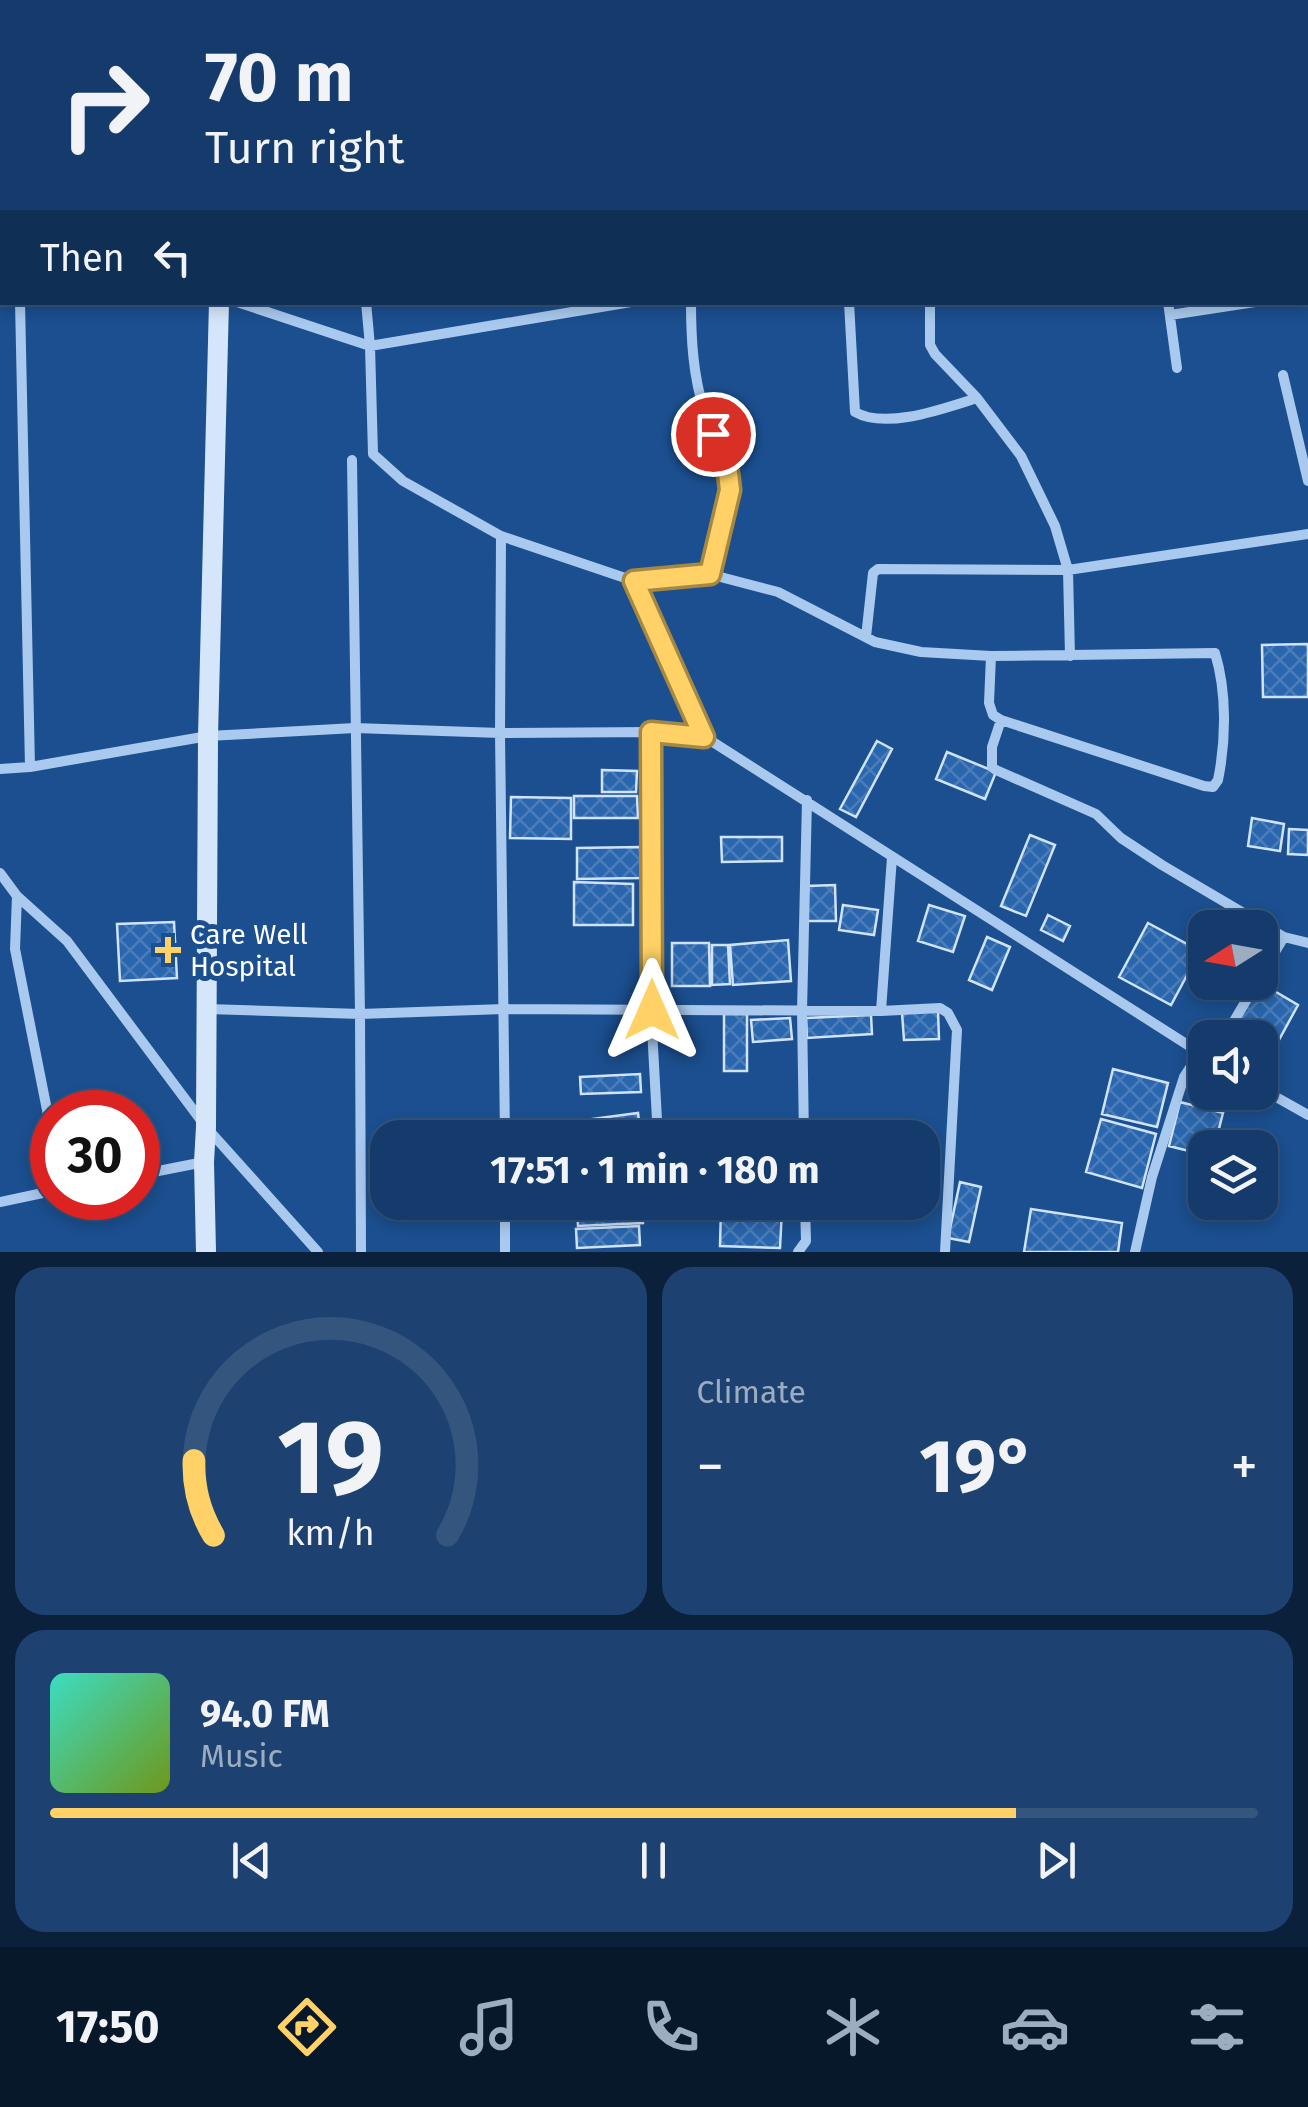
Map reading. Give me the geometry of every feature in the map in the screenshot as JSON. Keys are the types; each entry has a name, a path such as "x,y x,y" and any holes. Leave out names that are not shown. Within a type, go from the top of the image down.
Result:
{"main road":[{"path":"206,1252 208,736 219,305"}],"street":[{"path":"20,305 30,767"},
{"path":"246,305 370,346 612,305"},
{"path":"366,305 374,454 403,481 501,536 634,581 710,574 778,592 876,642 921,652 991,656 1215,653 1222,682 1223,732 1218,780 1213,787 1001,720 993,715 989,703 991,656"},
{"path":"691,305 696,377 730,490 710,574"},
{"path":"849,305 855,412 863,417 909,418 977,398"},
{"path":"930,305 930,346 1022,456 1055,526 1068,570 1070,656"},
{"path":"1168,305 1177,368"},
{"path":"1170,315 1235,305"},
{"path":"1283,375 1308,481"},
{"path":"352,460 361,1252"},
{"path":"866,637 873,573 878,569 1068,570 1308,534"},
{"path":"501,536 505,1120"},
{"path":"634,581 704,737"},
{"path":"1001,720 992,746 992,768 1096,814 1122,838 1162,865 1284,937 1308,943"},
{"path":"0,769 208,736 355,728 500,733 651,732 704,737 1188,1047"},
{"path":"651,732 652,1010 657,1120"},
{"path":"804,1120 803,881 807,800"},
{"path":"881,1011 892,857"},
{"path":"0,873 17,896 67,941 206,1127 318,1252"},
{"path":"17,896 16,950 43,1090"},
{"path":"1278,947 1284,937"},
{"path":"205,1008 360,1014 504,1009 940,1008 948,1013 957,1030 946,1252"},
{"path":"1135,1252 1152,1177 1188,1071"},
{"path":"1278,1098 1308,1115"},
{"path":"160,1171 204,1162"},
{"path":"0,1202 30,1196"},
{"path":"505,1220 505,1252"},
{"path":"798,1252 806,1242 806,1220"}],"building":[{"path":"1308,644 1308,697 1263,697 1262,645"},
{"path":"877,741 892,749 856,817 840,809"},
{"path":"947,752 996,772 985,799 936,779"},
{"path":"602,770 637,771 636,792 602,792"},
{"path":"574,796 637,796 638,818 574,818"},
{"path":"511,797 571,798 571,839 510,838"},
{"path":"1252,818 1284,824 1280,851 1248,846"},
{"path":"1289,829 1308,830 1308,855 1288,854"},
{"path":"1030,835 1055,845 1026,916 1001,906"},
{"path":"721,837 782,837 782,861 722,862"},
{"path":"640,847 641,878 577,879 577,848"},
{"path":"574,882 633,884 633,925 574,925"},
{"path":"835,885 836,921 807,921 806,886"},
{"path":"843,905 878,910 874,935 839,930"},
{"path":"929,905 965,916 953,952 918,941"},
{"path":"1048,915 1070,926 1063,941 1041,930"},
{"path":"174,922 177,978 120,981 117,924"},
{"path":"1148,923 1188,945 1188,973 1171,1005 1119,977"},
{"path":"987,937 1010,947 992,990 969,980"},
{"path":"788,940 791,981 733,985 730,945"},
{"path":"672,943 709,943 710,986 672,986"},
{"path":"712,945 728,945 730,984 712,985"},
{"path":"1278,993 1298,1005 1278,1042 1278,1020 1239,1020 1249,1000 1278,1000"},
{"path":"938,1011 939,1039 904,1040 902,1013"},
{"path":"724,1014 747,1014 747,1071 724,1071"},
{"path":"871,1015 872,1034 807,1038 806,1018"},
{"path":"790,1018 792,1039 753,1042 751,1020"},
{"path":"1113,1069 1168,1083 1157,1127 1102,1114"},
{"path":"640,1074 641,1092 581,1094 580,1077"},
{"path":"1180,1102 1188,1104 1188,1110 1223,1113 1219,1130 1188,1130 1188,1151 1169,1146"},
{"path":"638,1113 639,1120 585,1120"},
{"path":"1101,1119 1156,1134 1142,1188 1086,1172"},
{"path":"960,1182 981,1187 969,1242 948,1238"},
{"path":"1031,1209 1122,1223 1118,1252 1024,1252"},
{"path":"578,1220 643,1220 643,1223 578,1226"},
{"path":"721,1220 781,1220 780,1248 720,1246"},
{"path":"639,1226 640,1245 577,1248 576,1229"}],"place":[{"name":"Care Well Hospital","path":"168,950"}],"route":[{"path":"652,1010 651,732 704,737 634,581 710,574 730,490 728,473 713,434"}]}
